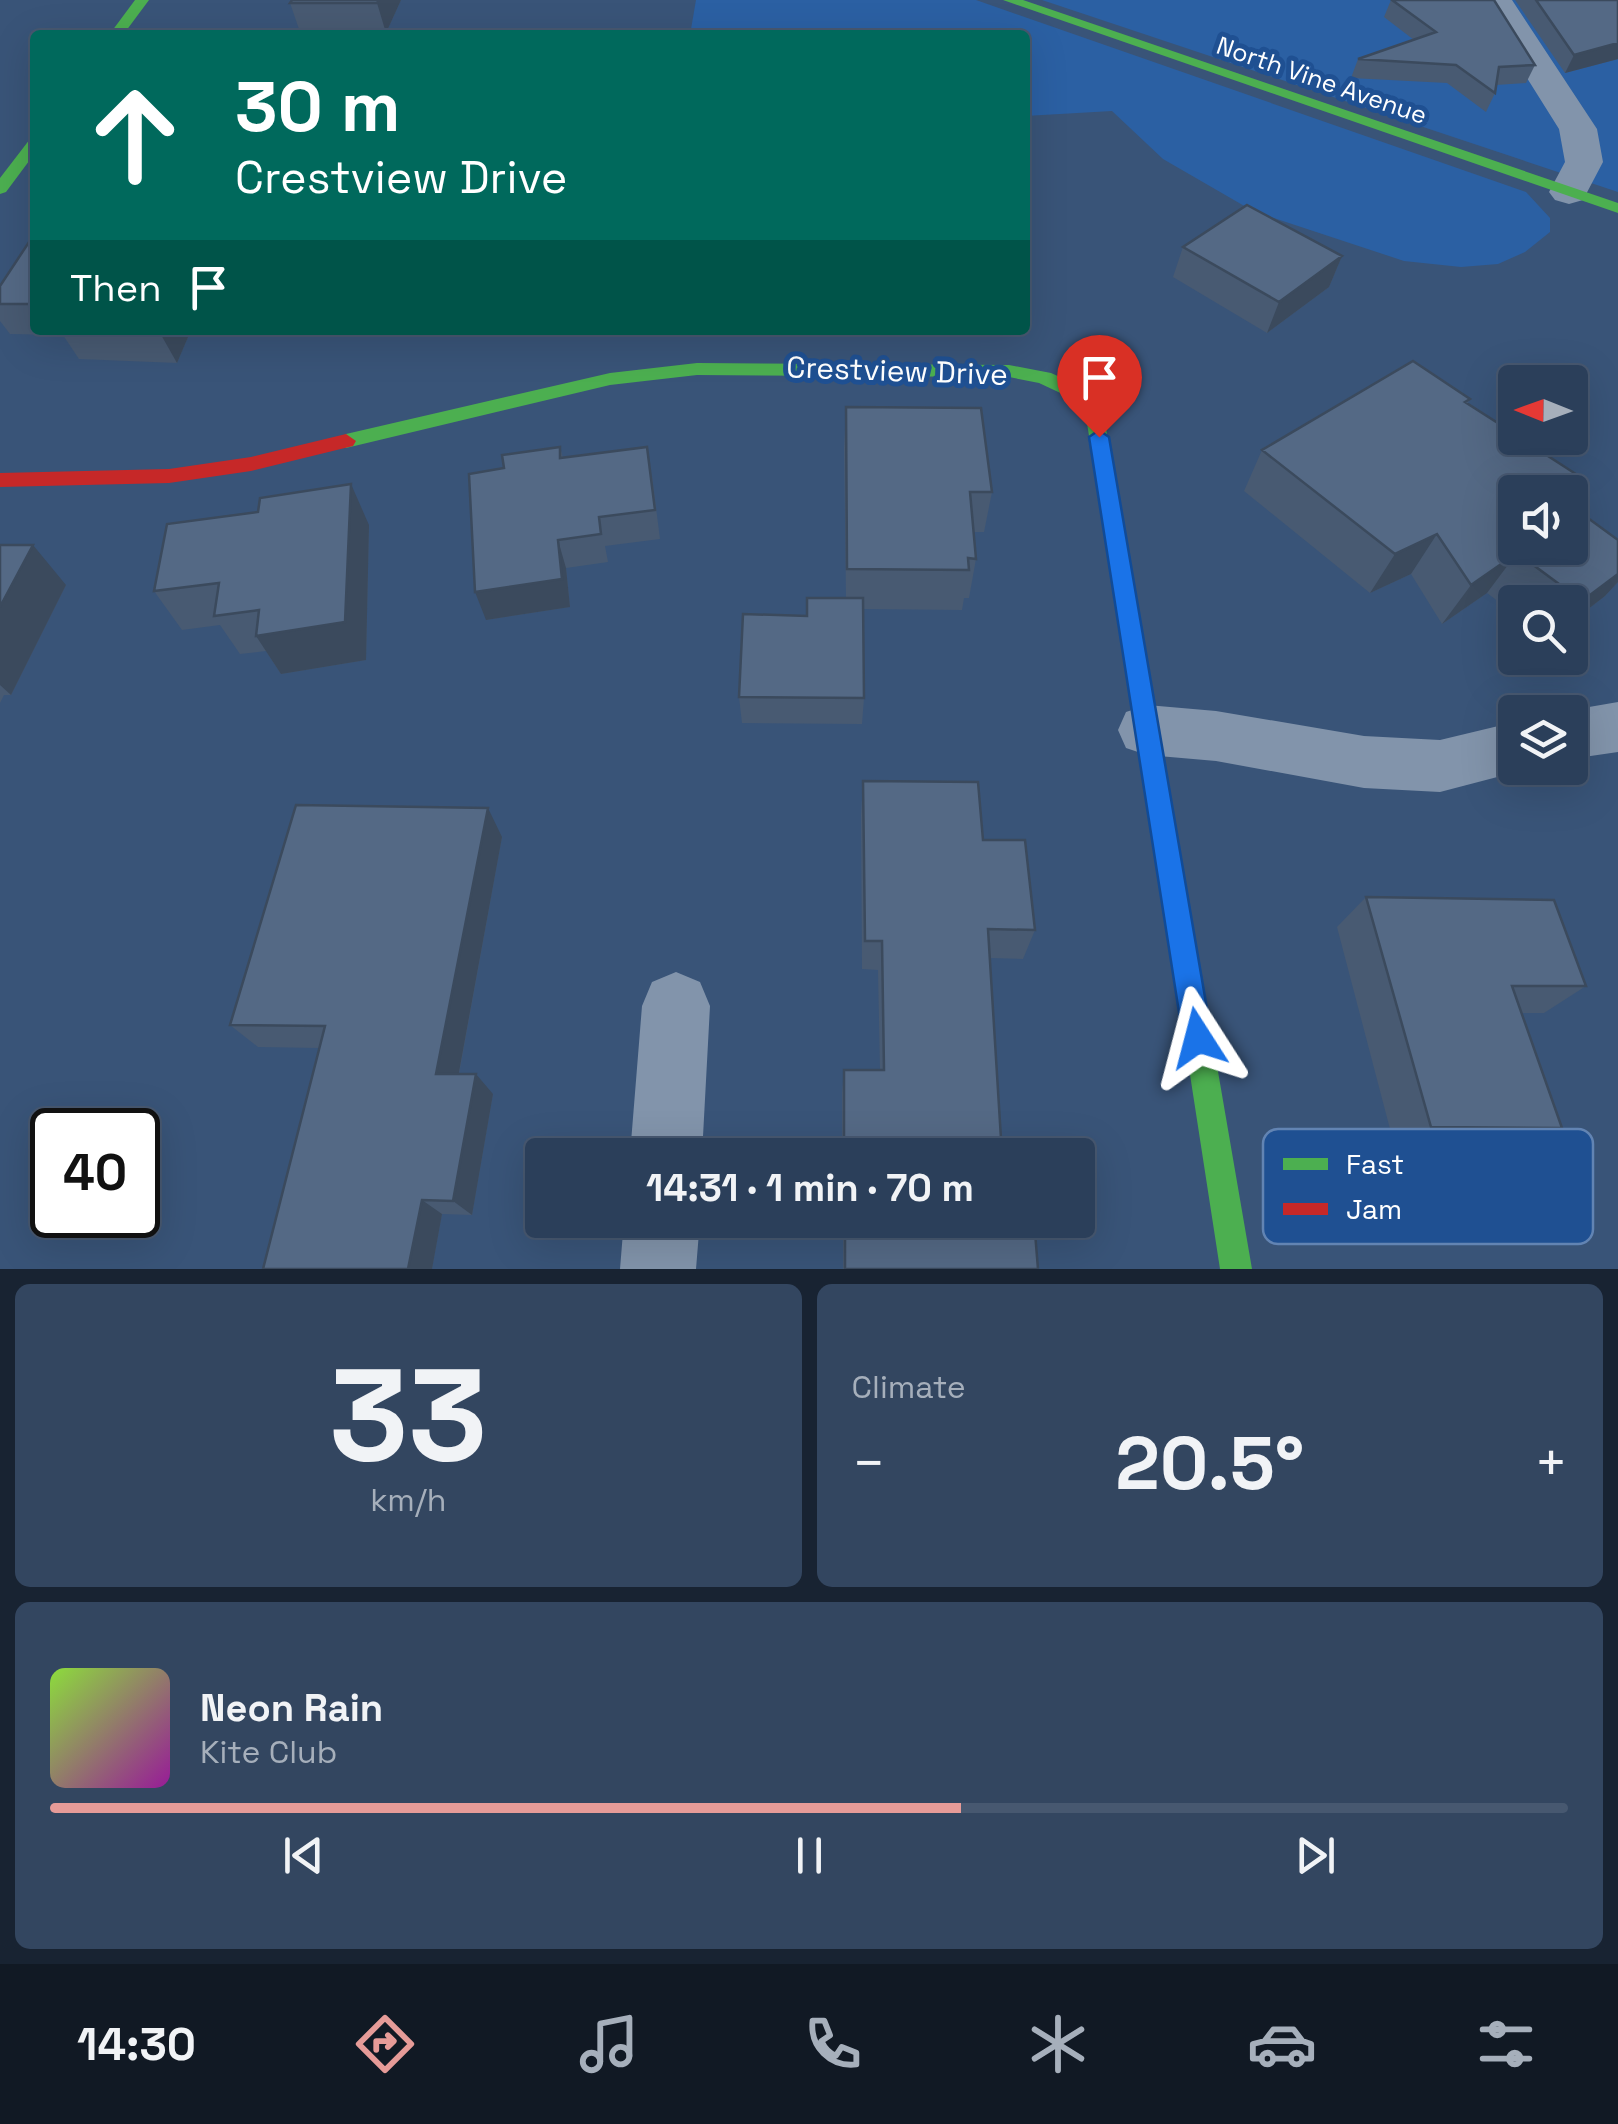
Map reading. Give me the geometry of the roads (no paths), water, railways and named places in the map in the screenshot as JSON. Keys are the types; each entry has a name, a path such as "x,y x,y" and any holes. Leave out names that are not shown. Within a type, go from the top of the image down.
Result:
{"street":[{"path":"120,30 142,0"},
{"name":"North Vine Avenue","path":"1010,0 1618,208"},
{"path":"1495,0 1578,130 1584,162 1570,192"},
{"path":"0,189 30,149"},
{"name":"Crestview Drive","path":"0,480 169,476 251,464 610,379 697,369 1009,371 1100,396 1147,730 1236,1269"},
{"path":"1588,731 1618,726"},
{"path":"1147,730 1216,736 1364,762 1440,766 1498,752"},
{"path":"667,1138 676,1006"},
{"path":"658,1269 661,1238"}]}
